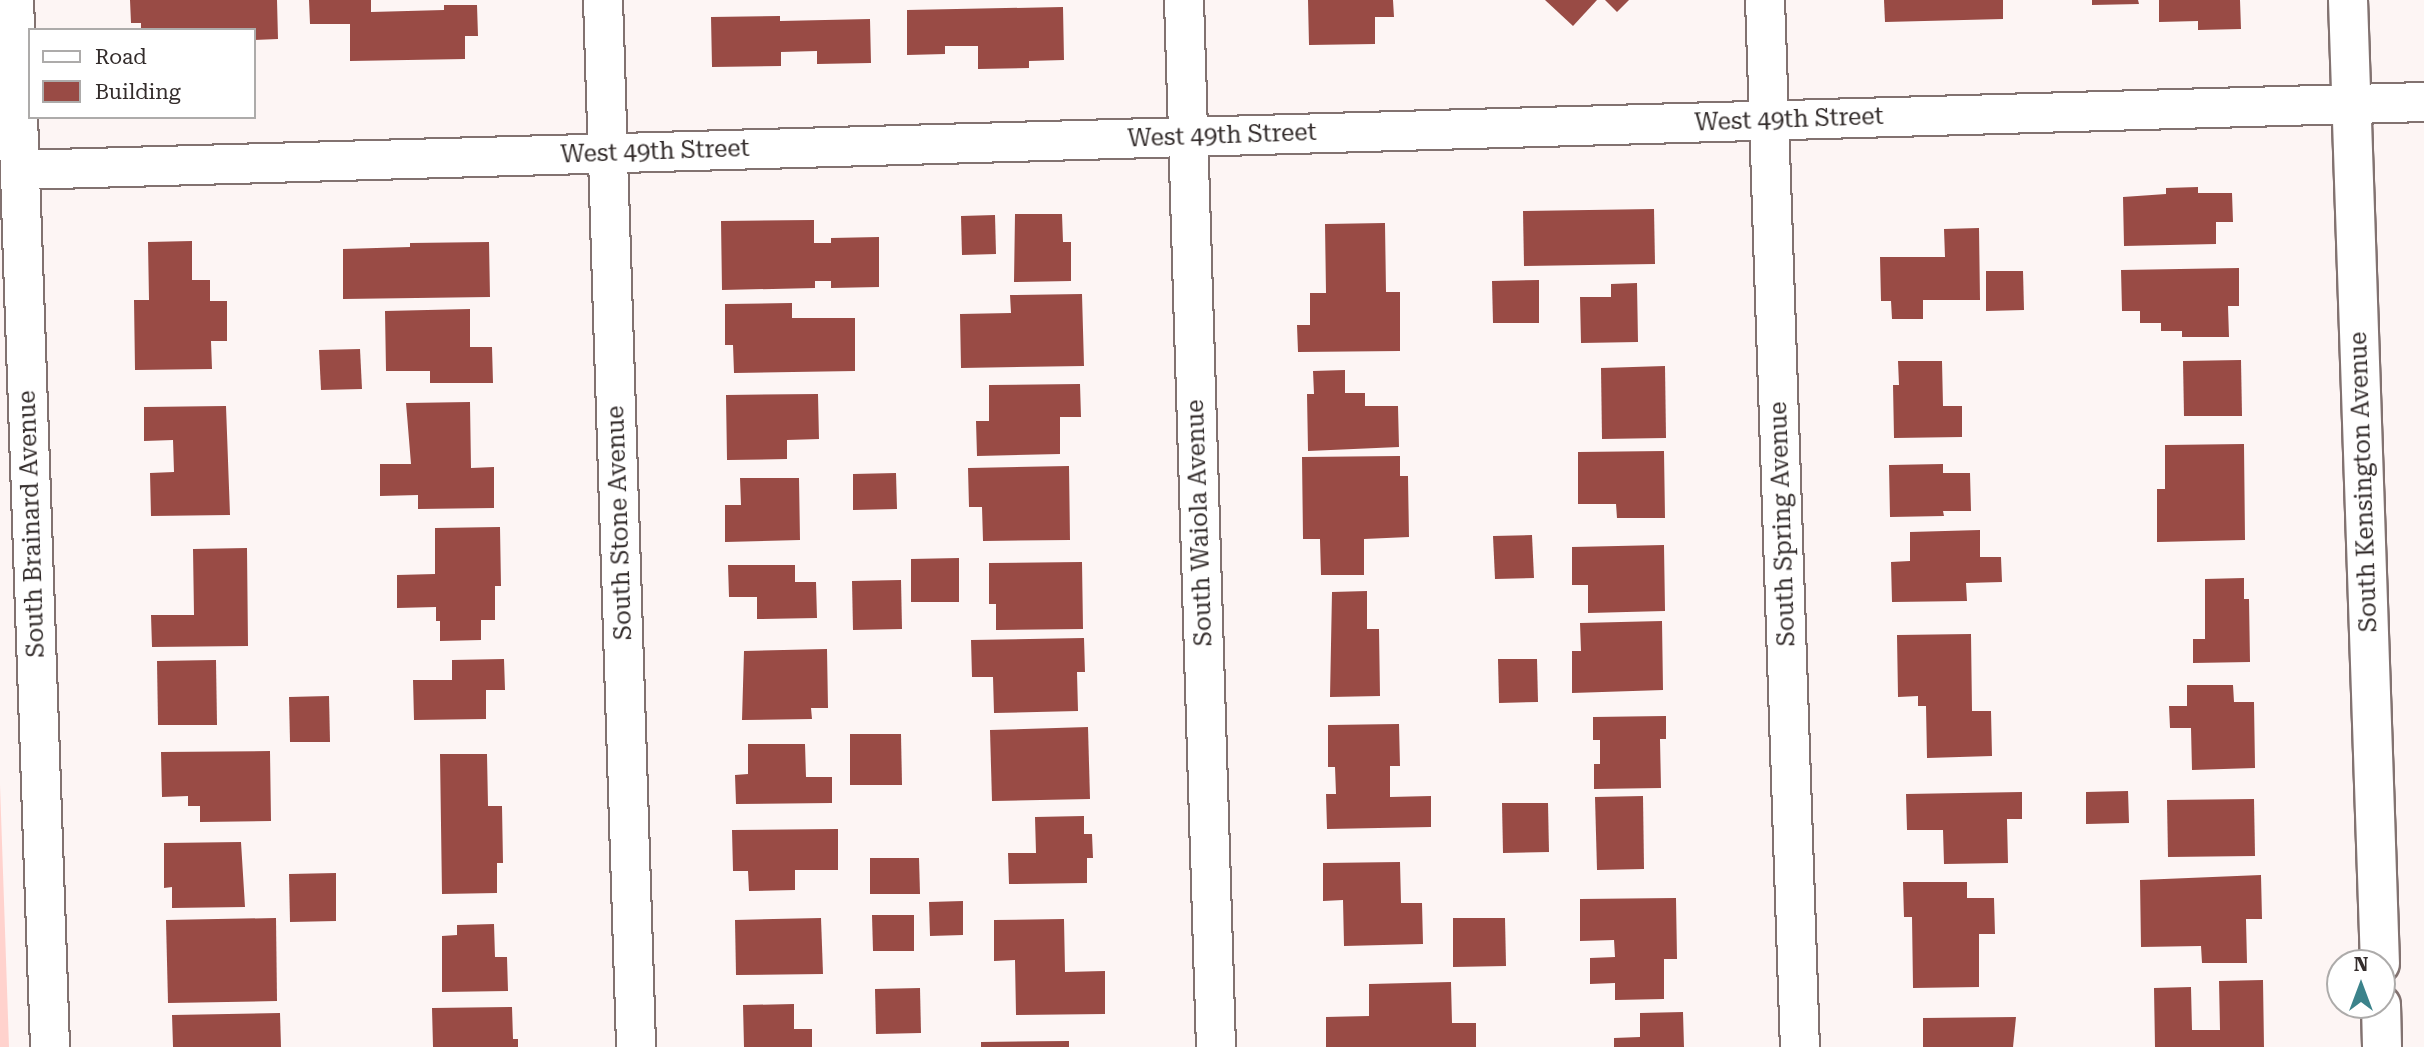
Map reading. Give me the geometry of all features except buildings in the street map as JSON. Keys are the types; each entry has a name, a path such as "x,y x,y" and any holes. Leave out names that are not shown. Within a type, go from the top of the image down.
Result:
{"street":[{"name":"South Brainard Avenue","path":"14,0 50,1047"},
{"name":"South Stone Avenue","path":"603,0 636,1047"},
{"name":"South Waiola Avenue","path":"1184,0 1216,1047"},
{"name":"South Spring Avenue","path":"1765,0 1800,1047"},
{"name":"South Kensington Avenue","path":"2348,0 2380,949"},
{"name":"West 49th Street","path":"20,170 2424,102"},
{"path":"2381,1019 2382,1047"}],"shaded area":[{"path":"0,785 9,1047 0,1047"}]}
